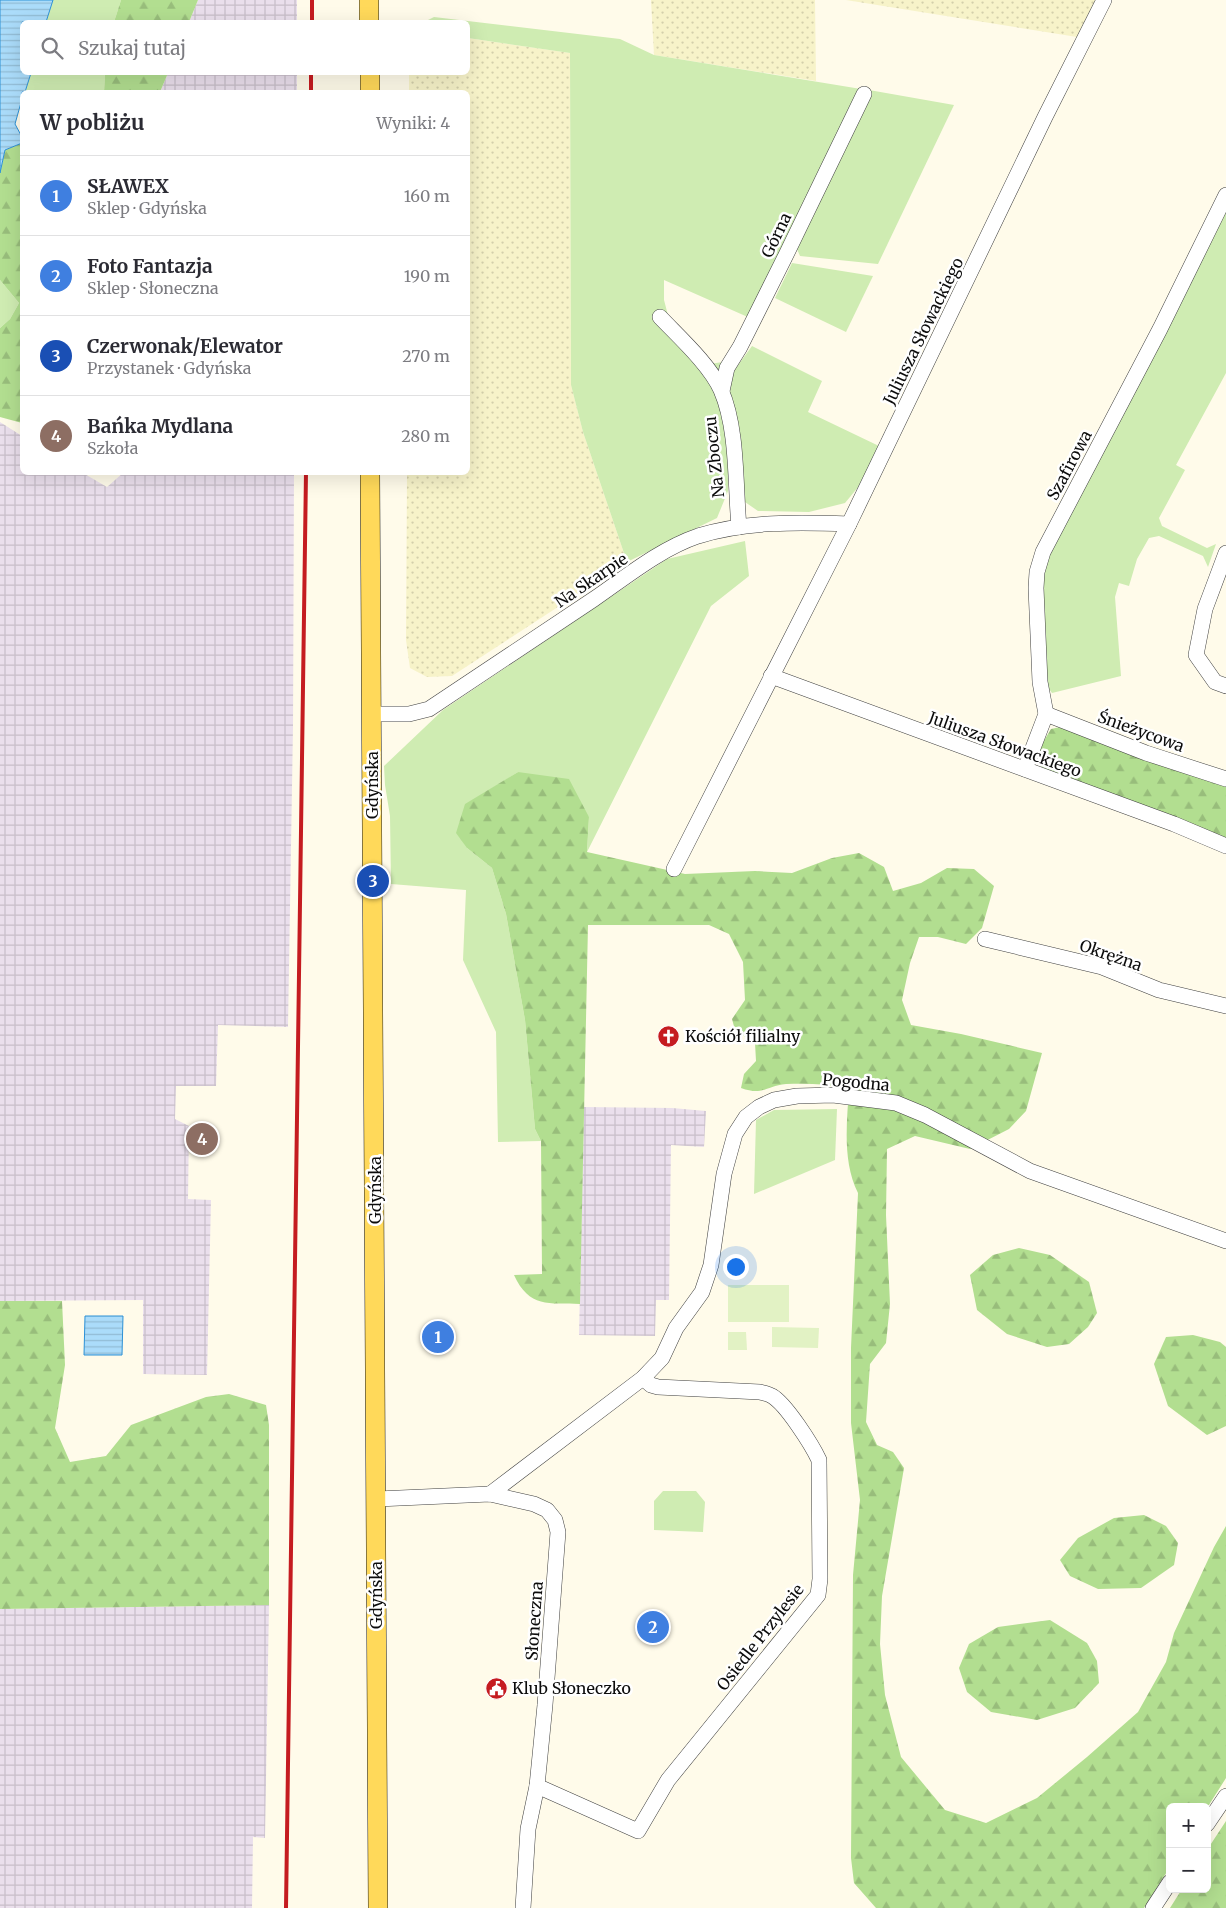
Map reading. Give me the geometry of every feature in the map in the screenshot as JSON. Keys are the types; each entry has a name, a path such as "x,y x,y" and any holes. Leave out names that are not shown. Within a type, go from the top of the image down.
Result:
{"main road":[{"path":"369,0 369,20"},
{"path":"370,75 370,90"},
{"name":"Gdyńska","path":"370,475 378,1908"}],"street":[{"name":"Juliusza Słowackiego","path":"674,869 849,524 1045,117 1104,0"},
{"name":"Górna","path":"722,391 727,368 740,347 864,94"},
{"name":"Szafirowa","path":"1046,714 1040,682 1036,572 1043,552 1160,328 1226,195"},
{"name":"Na Zboczu","path":"660,317 711,373 722,391 732,430 739,527"},
{"name":"Na Skarpie","path":"372,714 408,714 429,709 666,552 696,537 739,527 815,522 849,524"},
{"path":"1226,553 1205,609 1196,655 1215,682 1226,686"},
{"name":"Juliusza Słowackiego","path":"771,676 1174,824 1226,846"},
{"path":"1025,769 1046,714"},
{"name":"Śnieżycowa","path":"1046,714 1146,753 1226,779"},
{"name":"Okrężna","path":"985,939 1102,967 1158,990 1226,1006"},
{"name":"Pogodna","path":"643,1378 662,1358 676,1328 702,1292 711,1265 724,1174 734,1134 746,1117 759,1107 774,1100 797,1096 833,1095 896,1103 925,1115 1030,1170 1226,1242"},
{"path":"490,1494 643,1378"},
{"name":"Osiedle Przylesie","path":"537,1786 638,1831 668,1780 818,1595 820,1579 819,1460 814,1448 781,1403 772,1395 760,1392 658,1388 643,1378"},
{"name":"Słoneczna","path":"377,1499 490,1494 534,1504 547,1510 555,1520 558,1532 545,1705 537,1786 528,1829 523,1908"},
{"path":"1211,1818 1226,1796"},
{"path":"1153,1908 1166,1888"}],"shaded area":[{"path":"198,0 297,0 297,20 190,20"},
{"path":"651,0 815,0 816,81 654,55"},
{"path":"846,0 1096,0 1077,37"},
{"path":"470,38 570,53 571,385 583,432 627,562 452,676 427,677 410,668 406,640 407,475 470,475 470,90 409,90 409,75 470,75"},
{"path":"167,75 297,75 297,90 161,90"},
{"path":"0,422 20,435 20,475 86,475 107,487 121,475 294,475 293,727 288,1027 218,1025 216,1086 176,1086 175,1119 189,1126 188,1199 211,1200 207,1375 143,1374 143,1300 0,1301"},
{"path":"584,1107 672,1108 706,1111 704,1147 671,1145 669,1300 656,1300 655,1336 579,1335"},
{"path":"269,1605 265,1838 253,1837 252,1908 0,1908 0,1609"}],"green space":[{"path":"53,0 121,0 115,20 47,20"},
{"path":"121,0 198,0 190,20 115,20"},
{"path":"434,17 459,20 428,20"},
{"path":"470,21 620,39 654,55 861,89 750,318 664,280 664,300 669,319 709,364 723,362 729,443 728,491 717,518 627,562 583,432 571,385 570,53 470,38"},
{"path":"30,75 105,75 104,90 26,90"},
{"path":"105,75 167,75 161,90 104,90"},
{"path":"869,90 954,105 878,264 800,256 796,247"},
{"path":"20,144 20,422 0,417 0,328 10,319 19,303 0,280 0,173 5,150"},
{"path":"1226,210 1226,373 1176,465 1185,470 1159,518 1162,526 1207,548 1216,544 1208,567 1203,556 1159,536 1149,538 1137,559 1129,586 1119,583 1115,597 1121,676 1052,693 1046,685 1043,576 1048,556"},
{"path":"792,263 873,276 846,332 775,298"},
{"path":"0,280 19,303 10,319 0,328"},
{"path":"752,346 822,381 808,412 879,446 864,480 845,503 809,512 758,511 745,502 729,399 733,372"},
{"path":"745,541 749,576 711,606 587,852 589,817 518,772 465,805 467,848 492,868 506,914 525,1020 535,1129 541,1141 498,1142 496,1032 463,960 466,890 391,884 390,816 384,766 443,710 667,559"},
{"path":"1065,726 1226,785 1226,841 1041,767 1039,749 1051,729"},
{"path":"518,772 569,779 589,817 587,852 685,874 755,871 792,873 832,858 859,853 884,867 893,891 921,883 947,868 974,869 994,886 982,928 966,944 938,937 919,937 910,963 902,1000 911,1025 961,1034 1042,1053 1026,1111 1009,1129 970,1149 915,1136 887,1149 886,1215 890,1304 886,1343 870,1364 866,1422 877,1445 893,1452 904,1468 882,1596 880,1644 885,1695 901,1757 945,1810 986,1823 1037,1798 1138,1712 1166,1662 1174,1633 1214,1547 1226,1526 1226,1778 1210,1803 1166,1803 1166,1873 1144,1908 876,1908 854,1883 851,1858 853,1575 860,1500 851,1423 851,1348 858,1193 853,1181 848,1155 849,1088 786,1084 760,1091 741,1088 744,1074 756,1061 755,1043 735,1030 732,1019 745,1000 743,962 729,934 709,925 588,925 580,1304 541,1302 526,1293 514,1275 542,1274 541,1141 535,1129 525,1020 506,914 492,868 467,848 456,833 465,804"},
{"path":"837,1109 835,1160 754,1194 756,1120 774,1110"},
{"path":"1019,1248 1050,1255 1089,1282 1097,1313 1088,1327 1069,1344 1047,1347 1007,1334 977,1310 970,1275 993,1255"},
{"path":"728,1285 789,1285 789,1322 728,1322"},
{"path":"0,1301 62,1301 65,1365 55,1428 70,1462 106,1456 131,1425 206,1397 229,1394 266,1405 269,1425 269,1605 0,1609"},
{"path":"772,1327 819,1328 818,1348 772,1347"},
{"path":"728,1332 746,1332 747,1350 728,1350"},
{"path":"1193,1335 1220,1342 1226,1347 1226,1426 1207,1435 1168,1406 1154,1364 1166,1337"},
{"path":"663,1491 696,1491 705,1502 703,1532 654,1530 654,1501"},
{"path":"1144,1515 1166,1526 1178,1543 1174,1565 1141,1588 1098,1589 1070,1576 1060,1560 1078,1538 1114,1518"},
{"path":"1050,1620 1087,1643 1097,1661 1099,1683 1075,1708 1037,1720 991,1712 967,1692 959,1668 969,1644 998,1627"},
{"path":"1226,1821 1226,1908 1170,1908 1179,1893 1211,1893 1211,1844"}],"water":[{"path":"0,0 53,0 47,20 20,20 20,75 30,75 26,90 20,90 20,106 15,124 20,133 20,144 5,150 0,173"},
{"path":"85,1316 123,1316 122,1355 84,1355"}],"railway":[{"path":"312,0 312,20"},
{"path":"311,75 311,90"},
{"path":"286,1908 306,475"}],"place":[{"name":"Czerwonak/Elewator","path":"373,881"},
{"name":"Kościół filialny","path":"669,1036"},
{"name":"Bańka Mydlana","path":"202,1139"},
{"name":"SŁAWEX","path":"438,1337"},
{"name":"Foto Fantazja","path":"653,1627"},
{"name":"Klub Słoneczko","path":"496,1688"}]}
